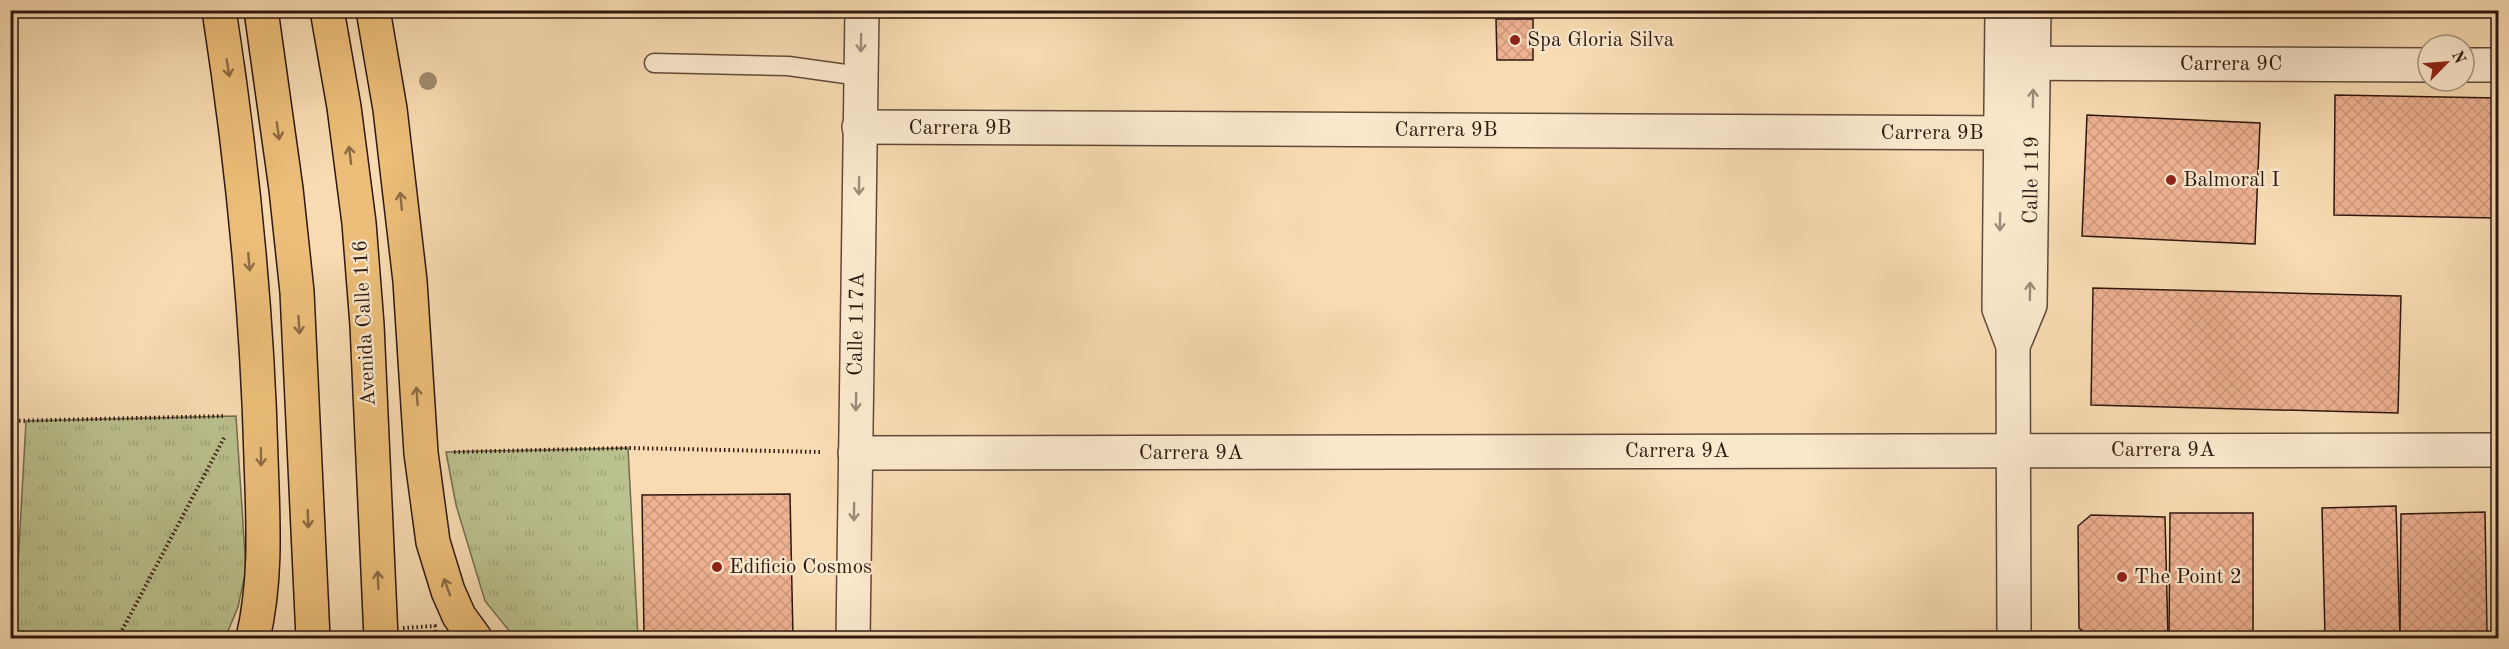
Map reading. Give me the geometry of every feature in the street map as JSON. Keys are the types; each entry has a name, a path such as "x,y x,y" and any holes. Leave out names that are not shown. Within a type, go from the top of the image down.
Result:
{"main road":[{"path":"219,10 231,87 249,260 248,416 264,572 261,606 253,639"},
{"path":"261,10 286,189 297,292 313,639"},
{"name":"Avenida Calle 116","path":"327,10 344,107 359,223 392,633"},
{"path":"373,10 390,109 410,281 421,453 433,542 448,591 459,616 475,639"}],"street":[{"name":"Calle 117A","path":"853,639 862,10"},
{"name":"Calle 119","path":"2002,10 2018,63"},
{"name":"Calle 119","path":"2014,639 2013,346 2030,305 2016,133 2018,63 2034,10"},
{"name":"Carrera 9C","path":"2018,63 2416,64"},
{"path":"2476,65 2499,65"},
{"name":"Carrera 9B","path":"860,127 2016,133"},
{"name":"Carrera 9A","path":"855,453 2499,450"}],"lane":[{"path":"654,63 788,66 860,76"}],"path":[{"path":"10,421 248,416"},
{"path":"118,639 248,416"},
{"path":"446,452 628,448 855,453"},
{"path":"392,633 435,626 436,639"}],"green space":[{"path":"236,416 246,570 238,607 225,638 14,638 26,421"},
{"path":"628,448 638,638 515,638 485,601 456,505 446,452"},
{"path":"2498,634 2498,638 2306,638"}],"building":[{"name":"Spa Gloria Silva","path":"1496,19 1533,19 1533,60 1497,60"},
{"path":"2335,95 2497,98 2496,218 2334,215"},
{"name":"Balmoral I","path":"2087,115 2260,123 2255,244 2082,236"},
{"path":"2093,288 2401,296 2398,413 2091,405"},
{"path":"10,455 13,455 11,621 10,621"},
{"name":"Edificio Cosmos","path":"790,494 793,638 644,638 642,495"},
{"path":"2396,506 2400,635 2325,636 2322,508"},
{"path":"2485,512 2487,632 2400,635 2401,514"},
{"path":"2170,513 2253,513 2253,638 2169,638"},
{"name":"The Point 2","path":"2091,515 2165,517 2168,638 2090,638 2079,628 2078,526"},
{"path":"1863,635 1933,635 1933,638 1863,638"}],"place":[{"name":"Spa Gloria Silva","path":"1515,40"},
{"name":"Balmoral I","path":"2171,180"},
{"name":"Edificio Cosmos","path":"717,567"},
{"name":"The Point 2","path":"2122,577"}]}
